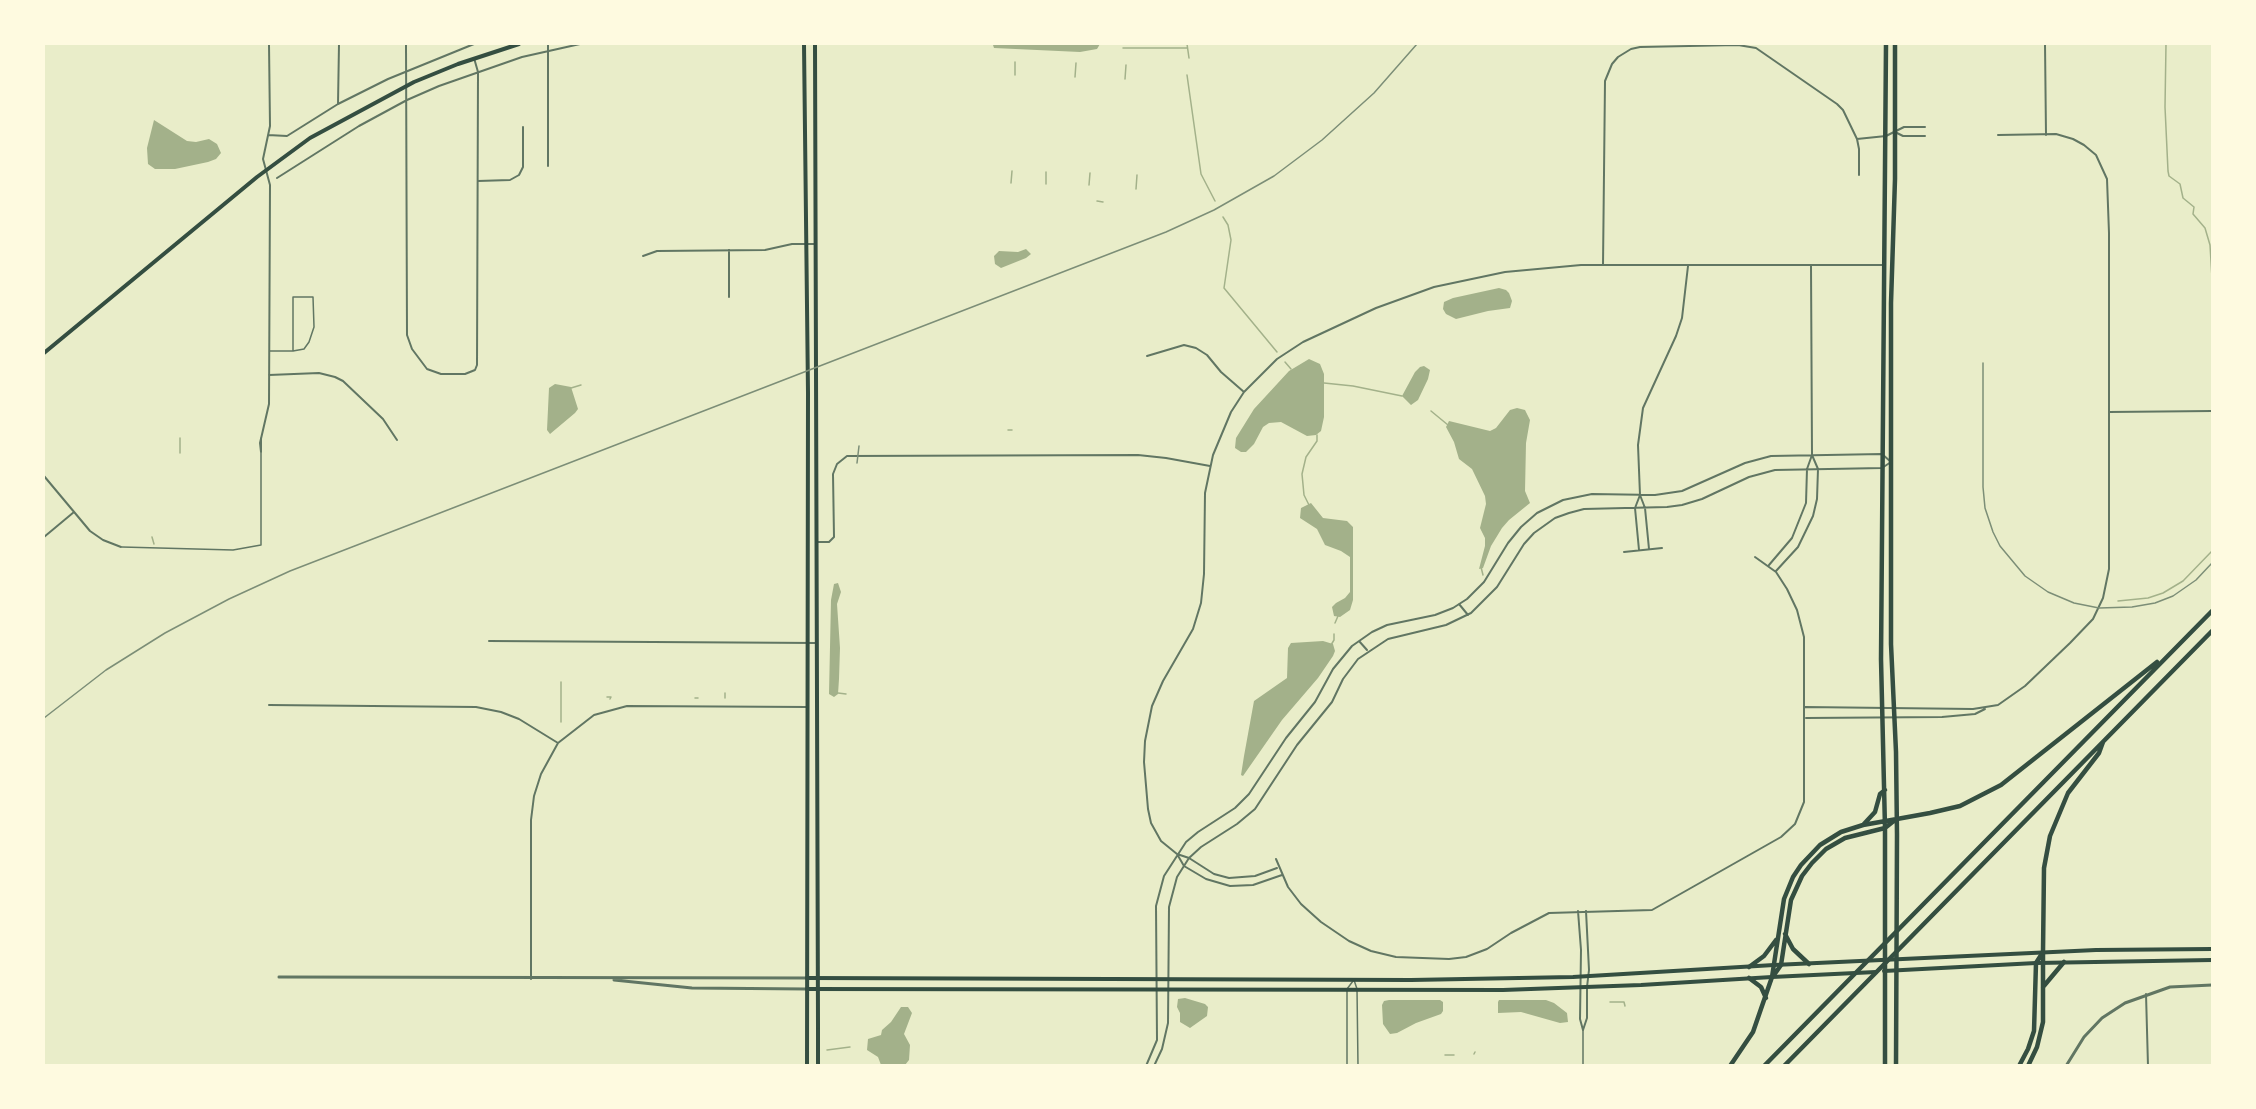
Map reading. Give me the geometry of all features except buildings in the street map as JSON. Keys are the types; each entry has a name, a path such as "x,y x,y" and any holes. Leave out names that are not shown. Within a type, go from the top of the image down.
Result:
{"highway":[{"path":"1885,1065 1882,454 1886,44"},
{"path":"1895,44 1891,644 1897,819 1896,1065"},
{"path":"1764,1065 2212,611"},
{"path":"1784,1065 2212,631"},
{"path":"1730,1065 1753,1032 1766,998 1774,966 1784,899 1801,865 1828,840 1841,832 1863,825 1960,806 2001,785 2174,650"},
{"path":"2028,1065 2037,1047 2041,1030 2044,868 2050,836 2068,793 2099,753 2105,739"},
{"path":"1863,825 1875,812 1880,794 1885,790"},
{"path":"1772,977 1781,965 1794,892 1812,863 1826,849 1845,838 1885,828 1897,819"},
{"path":"1785,934 1793,949 1809,964"},
{"path":"1749,967 1764,956 1778,938"},
{"path":"2019,1065 2028,1049 2034,1030 2036,963 2043,952"},
{"path":"2043,987 2064,962"},
{"path":"1749,978 1761,987 1766,998"}],"main road":[{"path":"44,353 266,170 318,133 408,85 474,58 519,44"},
{"path":"804,44 808,344 807,1065"},
{"path":"815,44 814,391 818,1065"},
{"path":"807,978 1354,980 1589,976 2043,952 2212,949"},
{"path":"807,989 1492,990 2036,963 2212,960"},
{"path":"1036,979 1036,988"}],"street":[{"path":"261,452 261,438 269,412 270,185 263,155 270,126 269,44"},
{"path":"338,104 339,44"},
{"path":"406,44 408,85 406,328 408,342 427,369 435,373 458,374 475,370 477,365 478,72 474,58"},
{"path":"268,135 287,136 338,104 406,70 474,44"},
{"path":"548,44 548,166"},
{"path":"277,178 337,139 407,100 478,72 548,50 580,44"},
{"path":"1603,265 1605,81 1612,64 1625,52 1640,47 1738,44 1756,48 1843,110 1857,139 1859,175"},
{"path":"2045,44 2046,135"},
{"path":"478,181 515,178 522,172 523,127"},
{"path":"1857,139 1886,136 1904,128 1925,128"},
{"path":"1895,132 1903,136 1925,136"},
{"path":"1805,718 1894,718 1976,714 1998,705 2031,681 2093,619 2103,598 2109,569 2107,179 2102,164 2091,149 2073,139 2056,134 1998,135"},
{"path":"643,256 657,251 765,250 792,244 816,244"},
{"path":"729,250 729,297"},
{"path":"1282,875 1252,885 1230,886 1206,879 1184,866 1177,855 1161,841 1149,818 1145,776 1145,741 1149,715 1155,697 1194,629 1202,603 1205,494 1210,466 1221,434 1245,392 1277,359 1302,342 1376,308 1434,287 1505,272 1603,265 1883,265"},
{"path":"1649,549 1645,508 1640,495 1638,445 1643,408 1682,318 1688,266"},
{"path":"1769,565 1792,538 1806,503 1807,469 1812,456 1811,266"},
{"path":"1147,356 1184,345 1196,348 1207,355 1221,372 1245,392"},
{"path":"269,375 319,373 343,381 383,419 397,440"},
{"path":"2109,412 2212,411"},
{"path":"1146,1065 1156,1040 1157,898 1164,876 1186,842 1236,808 1255,786 1286,738 1319,696 1337,664 1359,641 1387,625 1435,615 1460,604 1484,582 1511,538 1528,519 1563,500 1592,494 1640,495 1682,491 1745,463 1785,455 1882,454 1891,462 1882,468 1762,472 1702,499 1682,505 1577,511 1562,515 1542,526 1524,544 1497,587 1468,615 1439,627 1388,639 1367,651 1351,667 1332,702 1297,745 1255,809 1189,858 1177,877 1170,898 1168,1023 1162,1049 1154,1065"},
{"path":"816,542 829,542 834,537 833,474 837,464 847,456 1138,455 1210,466"},
{"path":"1776,572 1798,547 1808,529 1817,499 1818,469 1812,456"},
{"path":"44,476 90,531 103,540 121,547"},
{"path":"1639,550 1635,508 1640,495"},
{"path":"44,537 74,512"},
{"path":"1624,552 1662,548"},
{"path":"1276,859 1278,868 1301,904 1335,932 1362,948 1388,956 1440,960 1466,957 1494,946 1511,933 1544,915 1559,911 1644,912 1656,909 1787,833 1798,819 1804,802 1804,647 1801,623 1790,595 1776,572 1755,557"},
{"path":"1460,604 1468,615"},
{"path":"489,641 817,643"},
{"path":"1359,641 1367,651"},
{"path":"268,705 476,707 501,712 519,719 558,743"},
{"path":"531,979 531,820 534,795 541,774 558,743 594,715 627,706 807,707"},
{"path":"1805,707 1987,708"},
{"path":"1177,855 1189,858 1208,871 1229,878 1255,876 1278,868"},
{"path":"1578,911 1580,1019 1583,1029"},
{"path":"1583,1029 1587,1018 1589,976 1586,911"},
{"path":"279,977 807,978"},
{"path":"603,978 680,988 807,989"},
{"path":"2066,1065 2084,1037 2102,1018 2125,1003 2170,987 2212,986"},
{"path":"2146,994 2148,1065"}],"lane":[{"path":"269,351 293,351 304,349 314,327 313,297 293,297 293,351"},
{"path":"121,547 232,550 261,545 261,452"},
{"path":"1354,980 1357,989 1358,1065"},
{"path":"1347,1065 1347,989 1354,980"},
{"path":"1583,1029 1583,1065"}],"shaded area":[{"path":"1100,44 1097,49 1080,52 994,48 993,45"},
{"path":"154,120 187,141 196,142 209,139 217,144 221,153 216,159 208,162 175,169 155,169 148,164 147,148"},
{"path":"1026,249 1031,254 1026,258 1001,268 995,264 994,256 999,251 1018,252"},
{"path":"1499,288 1509,293 1512,301 1510,308 1456,319 1446,314 1443,309 1444,302 1453,298"},
{"path":"1309,359 1320,364 1324,374 1324,417 1321,431 1316,435 1307,436 1281,422 1269,423 1263,427 1254,444 1246,452 1235,448 1236,438 1254,409 1289,371"},
{"path":"1424,366 1430,370 1428,379 1418,400 1411,405 1402,396 1415,372"},
{"path":"555,384 571,387 578,409 550,434 547,430 549,388"},
{"path":"1517,408 1525,410 1530,420 1526,443 1525,491 1530,503 1502,528 1491,546 1483,568 1479,569 1485,546 1485,538 1480,528 1486,504 1485,496 1472,469 1459,459 1446,427 1449,421 1490,431 1496,428 1510,410"},
{"path":"1311,503 1323,518 1347,521 1353,527 1353,600 1350,610 1340,617 1334,616 1332,607 1350,592 1350,557 1325,545 1317,529 1300,518 1301,508"},
{"path":"838,583 841,592 837,604 840,648 839,679 838,694 834,697 829,694 831,600 834,584"},
{"path":"1323,641 1333,644 1335,651 1333,656 1318,678 1282,720 1243,776 1241,775 1254,701 1287,678 1288,648 1291,643"},
{"path":"1185,998 1208,1007 1207,1016 1190,1028 1180,1022 1177,1007 1178,999"},
{"path":"1440,1000 1443,1002 1443,1011 1441,1014 1390,1034 1383,1024 1382,1005 1384,1001"},
{"path":"1499,1000 1546,1000 1567,1013 1568,1022 1560,1023 1521,1012 1498,1013"},
{"path":"901,1007 908,1007 912,1013 904,1034 910,1045 909,1060 905,1065 881,1065 878,1057 867,1050 868,1039 881,1035 882,1030 891,1022"}],"waterway":[{"path":"1187,44 1189,58"},
{"path":"2166,44 2165,107 2168,171 2169,176 2180,184 2183,198 2194,207 2193,214 2205,228 2210,245 2212,278"},
{"path":"1123,48 1187,48"},
{"path":"1015,62 1015,75"},
{"path":"1075,77 1076,63"},
{"path":"1125,79 1126,65"},
{"path":"1187,75 1201,174 1215,201"},
{"path":"1011,183 1012,171"},
{"path":"1046,172 1046,184"},
{"path":"1089,185 1090,173"},
{"path":"1136,189 1137,175"},
{"path":"1097,201 1103,202"},
{"path":"1223,217 1228,225 1231,240 1224,288 1277,352"},
{"path":"2212,284 2212,290"},
{"path":"1285,362 1291,369"},
{"path":"1324,383 1353,386 1402,396"},
{"path":"571,388 581,385"},
{"path":"1431,411 1448,425"},
{"path":"1309,505 1304,495 1302,474 1306,457 1317,441 1317,435"},
{"path":"180,438 180,453"},
{"path":"152,537 154,544"},
{"path":"2118,601 2148,598 2163,593 2183,581 2212,551"},
{"path":"1481,567 1483,575"},
{"path":"1335,623 1338,616"},
{"path":"1331,645 1334,634"},
{"path":"561,682 561,722"},
{"path":"725,693 725,698"},
{"path":"838,693 846,694"},
{"path":"607,697 611,697 610,699"},
{"path":"1610,1002 1624,1002 1625,1006"},
{"path":"827,1050 850,1047"},
{"path":"1445,1055 1454,1055"}],"railway":[{"path":"44,718 106,670 165,633 229,599 290,571 1166,232 1214,210 1274,176 1322,140 1374,93 1417,44"},
{"path":"1983,363 1985,508 2000,546 2025,576 2048,592 2074,603 2099,608 2132,607 2155,603 2173,596 2196,580 2212,563"},
{"path":"857,463 859,446"}]}
